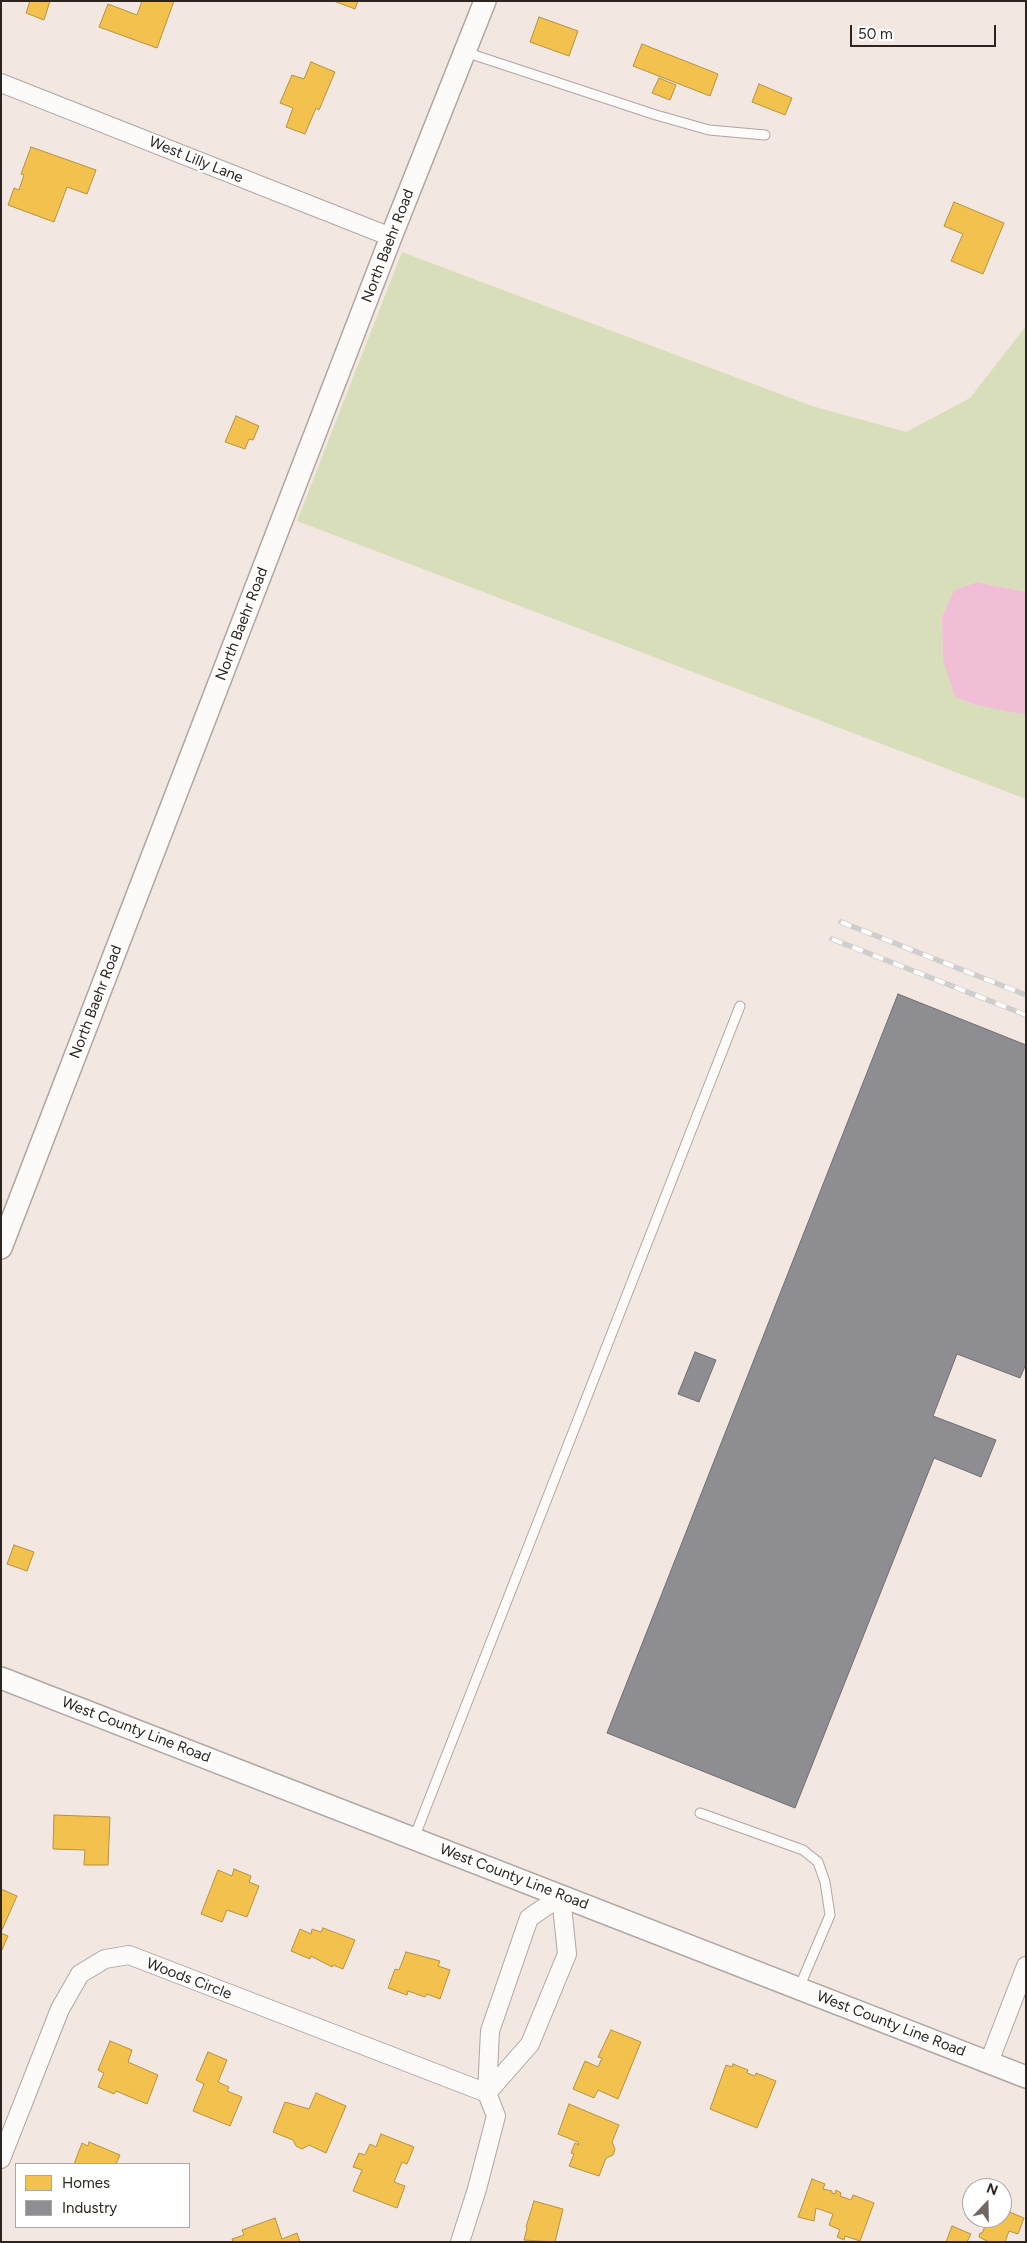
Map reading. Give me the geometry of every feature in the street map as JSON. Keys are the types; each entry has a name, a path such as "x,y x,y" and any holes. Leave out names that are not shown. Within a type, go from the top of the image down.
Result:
{"street":[{"name":"North Baehr Road","path":"1,1248 391,237 485,1"},
{"name":"West Lilly Lane","path":"1,83 391,237"},
{"name":"West County Line Road","path":"1,1678 1026,2077"},
{"path":"460,2242 477,2189 496,2116 487,2093 490,2031 529,1918 561,1896 567,1954 530,2044 487,2093"},
{"name":"Woods Circle","path":"1,2159 60,2009 80,1974 105,1959 128,1955 487,2093"},
{"path":"989,2062 1026,1966"}],"lane":[{"path":"465,52 656,116 709,130 766,135"},
{"path":"414,1838 740,1006"},
{"path":"700,1813 803,1850 818,1862 825,1882 830,1915 799,1988"}],"green space":[{"path":"402,252 812,406 906,432 970,398 1026,326 1026,592 977,582 954,590 942,616 943,660 1018,713 1026,715 1026,799 297,521"}],"shaded area":[{"path":"977,582 1026,592 1026,715 976,705 955,697 943,660 942,616 954,590"}],"building: Homes":[{"path":"30,1 50,1 44,20 26,13"},
{"path":"142,1 174,1 157,48 99,27 108,4 137,15"},
{"path":"334,1 358,1 355,9"},
{"path":"539,17 578,31 569,56 530,42"},
{"path":"642,44 718,74 710,96 633,66"},
{"path":"311,62 335,72 319,110 316,108 305,134 286,127 293,108 280,103 292,75 304,79"},
{"path":"659,78 676,85 670,100 652,93"},
{"path":"759,84 792,98 785,115 752,102"},
{"path":"31,147 96,170 87,194 67,187 54,222 8,205 14,188 19,190 24,175 21,174"},
{"path":"954,202 1004,223 983,274 951,261 963,234 944,226"},
{"path":"236,416 259,426 253,440 249,439 245,449 225,442"},
{"path":"14,1545 34,1552 27,1571 7,1564"},
{"path":"54,1815 110,1817 108,1865 84,1865 85,1850 53,1849"},
{"path":"234,1869 251,1876 249,1882 259,1886 247,1917 227,1910 222,1922 201,1914 218,1870 232,1876"},
{"path":"1,1889 17,1896 1,1932"},
{"path":"323,1928 355,1940 343,1969 333,1965 332,1967 311,1956 310,1959 291,1951 300,1929 311,1934 312,1929 321,1932"},
{"path":"1,1933 8,1936 1,1952"},
{"path":"406,1952 440,1961 438,1966 450,1970 440,1999 427,1994 425,1997 408,1991 407,1995 388,1988 395,1969 399,1970"},
{"path":"611,2030 641,2042 618,2099 598,2090 594,2098 573,2089 585,2061 598,2067 602,2058 598,2057"},
{"path":"110,2041 132,2050 128,2062 158,2075 147,2104 116,2091 114,2094 98,2087 104,2073 98,2070"},
{"path":"208,2052 227,2060 218,2082 229,2087 227,2091 242,2097 230,2126 193,2111 204,2084 196,2080"},
{"path":"733,2064 748,2070 747,2073 755,2076 756,2073 776,2081 757,2128 710,2109 726,2065 732,2067"},
{"path":"316,2093 346,2106 326,2153 309,2145 302,2149 296,2146 293,2140 273,2132 285,2102 309,2109"},
{"path":"569,2104 619,2125 612,2142 615,2149 613,2155 606,2158 599,2176 569,2166 574,2154 571,2153 575,2143 579,2145 578,2142 558,2134"},
{"path":"381,2134 414,2147 407,2164 402,2162 394,2182 405,2186 397,2208 353,2191 362,2170 353,2167 359,2153 365,2155 370,2144 376,2147"},
{"path":"89,2142 120,2155 116,2163 74,2163 82,2143 88,2146"},
{"path":"812,2179 825,2184 823,2189 832,2191 832,2193 835,2194 836,2190 841,2193 840,2196 851,2200 853,2195 874,2203 860,2241 845,2236 844,2240 837,2237 840,2230 829,2225 833,2214 816,2208 814,2221 798,2217"},
{"path":"534,2201 563,2209 555,2242 524,2240"},
{"path":"1012,2213 1024,2218 1018,2234 1009,2231 1005,2242 989,2242 979,2237 980,2233 982,2233 984,2228 1012,2228"},
{"path":"275,2218 282,2239 297,2233 300,2242 233,2242 232,2239 244,2235 242,2230"},
{"path":"952,2226 971,2234 967,2242 946,2242"}],"building: Industry":[{"path":"898,994 1026,1045 1026,1364 1020,1378 957,1354 933,1416 996,1440 981,1477 934,1458 795,1808 607,1733"},
{"path":"695,1352 716,1360 699,1402 678,1394"}],"railway":[{"path":"841,922 1026,995"},
{"path":"832,939 1026,1015"}]}
